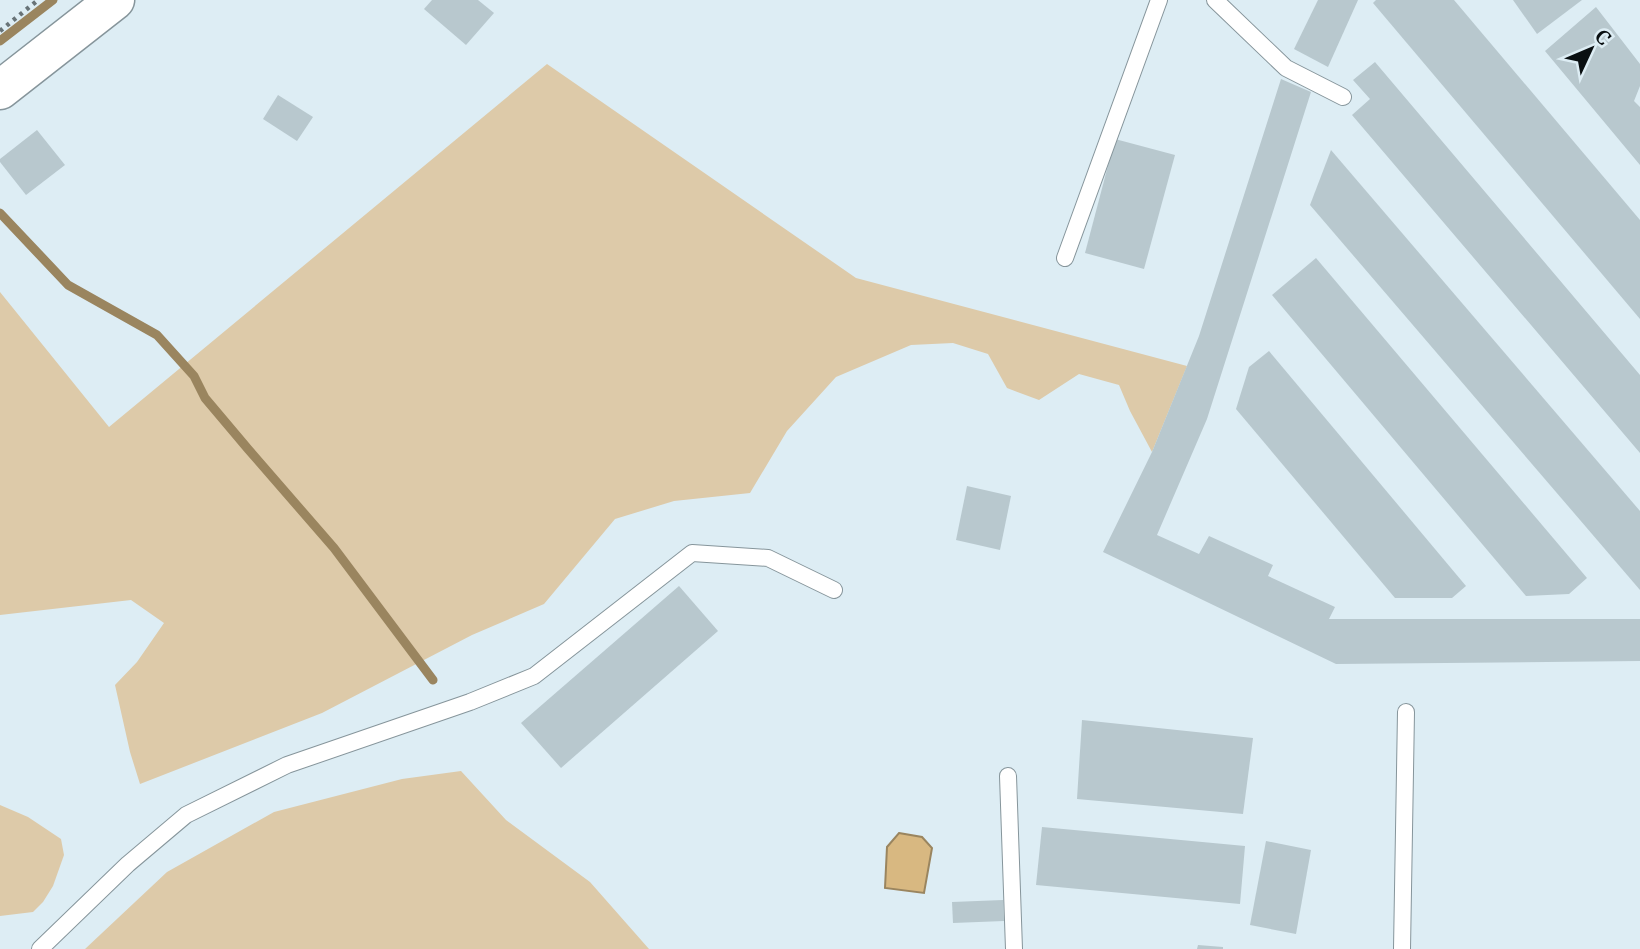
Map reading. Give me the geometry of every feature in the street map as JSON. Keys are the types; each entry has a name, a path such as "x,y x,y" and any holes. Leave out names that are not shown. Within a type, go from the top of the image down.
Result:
{"main road":[{"path":"0,90 115,0"}],"lane":[{"path":"1065,258 1159,0"},
{"path":"1215,0 1286,68 1343,97"},
{"path":"40,949 128,864 186,815 288,765 470,702 534,676 692,553 768,558 834,590"},
{"path":"1402,949 1406,712"},
{"path":"1008,776 1014,949"}],"path":[{"path":"0,31 38,0"}],"shaded area":[{"path":"547,64 856,278 1187,366 1152,452 1119,385 1079,374 1039,400 1007,388 988,354 953,343 911,345 836,377 787,431 750,493 674,501 615,519 544,604 472,635 322,713 140,784 115,685 137,662 164,623 131,600 0,615 0,292 109,427"},
{"path":"461,771 506,820 590,882 649,949 85,949 167,872 274,812 402,779"},
{"path":"0,805 28,817 61,839 64,855 53,886 33,912 0,916"},
{"path":"899,833 922,837 932,848 924,893 885,888 887,847"}],"building":[{"path":"432,0 478,0 494,13 466,45 424,9"},
{"path":"1318,0 1358,0 1328,67 1294,49"},
{"path":"1376,0 1454,0 1640,220 1640,319 1373,3"},
{"path":"1513,0 1582,0 1537,34"},
{"path":"1596,7 1640,64 1640,86 1634,101 1640,107 1640,165 1545,51"},
{"path":"1375,62 1640,375 1640,453 1352,115 1370,99 1353,80"},
{"path":"1281,79 1311,92 1207,419 1157,535 1199,554 1209,536 1273,565 1268,576 1335,607 1329,619 1640,619 1640,661 1336,664 1103,552 1152,452 1199,336"},
{"path":"278,95 313,117 297,141 263,119"},
{"path":"37,130 65,165 26,195 0,159"},
{"path":"1115,139 1175,155 1144,269 1085,253"},
{"path":"1331,150 1640,511 1640,590 1310,205"},
{"path":"1316,258 1587,578 1569,594 1526,596 1272,295"},
{"path":"1269,351 1466,586 1452,598 1395,598 1236,409 1249,367"},
{"path":"967,486 1011,496 1000,550 956,540"},
{"path":"679,586 718,631 561,768 521,723"},
{"path":"1082,720 1253,738 1243,814 1077,799"},
{"path":"1042,827 1245,846 1240,904 1036,885"},
{"path":"1266,841 1311,850 1296,934 1250,925"},
{"path":"1003,900 1004,921 953,923 952,902"},
{"path":"1198,945 1223,947 1223,949 1197,949"}],"waterway":[{"path":"0,41 53,0"},
{"path":"0,213 68,285 157,335 194,376 205,398 334,548 433,680"}]}
